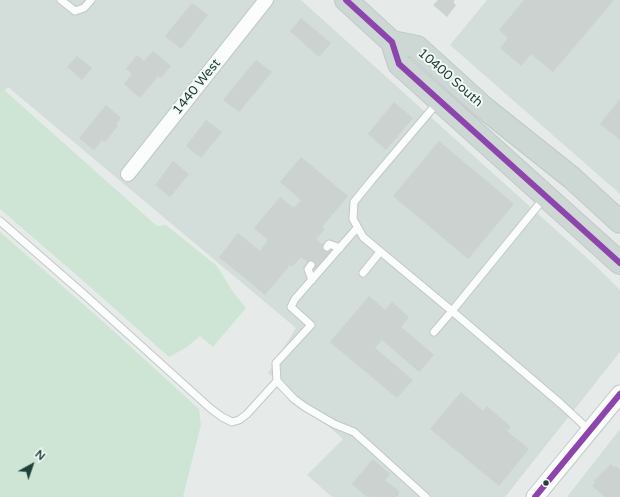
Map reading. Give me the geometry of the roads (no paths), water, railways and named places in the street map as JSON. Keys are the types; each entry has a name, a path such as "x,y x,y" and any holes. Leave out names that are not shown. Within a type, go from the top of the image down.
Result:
{"main road":[{"path":"346,0 392,42"},
{"name":"10400 South","path":"620,222 572,178 478,102 417,47 392,42 399,64 620,263"}],"street":[{"name":"1440 West","path":"128,174 266,0"},
{"path":"535,497 620,394"}],"lane":[{"path":"61,0 75,11 84,8 91,0"},
{"path":"440,100 354,202 352,219 363,237 561,404 589,430"},
{"path":"434,332 547,196"},
{"path":"0,221 222,417 232,422 239,420 247,414 277,381"},
{"path":"357,228 295,299 291,307 311,325 276,363 277,381 294,399 309,410 334,424 354,432 424,496"},
{"path":"327,247 329,244 340,248"},
{"path":"363,273 380,252"},
{"path":"311,265 308,269 312,280"}]}
